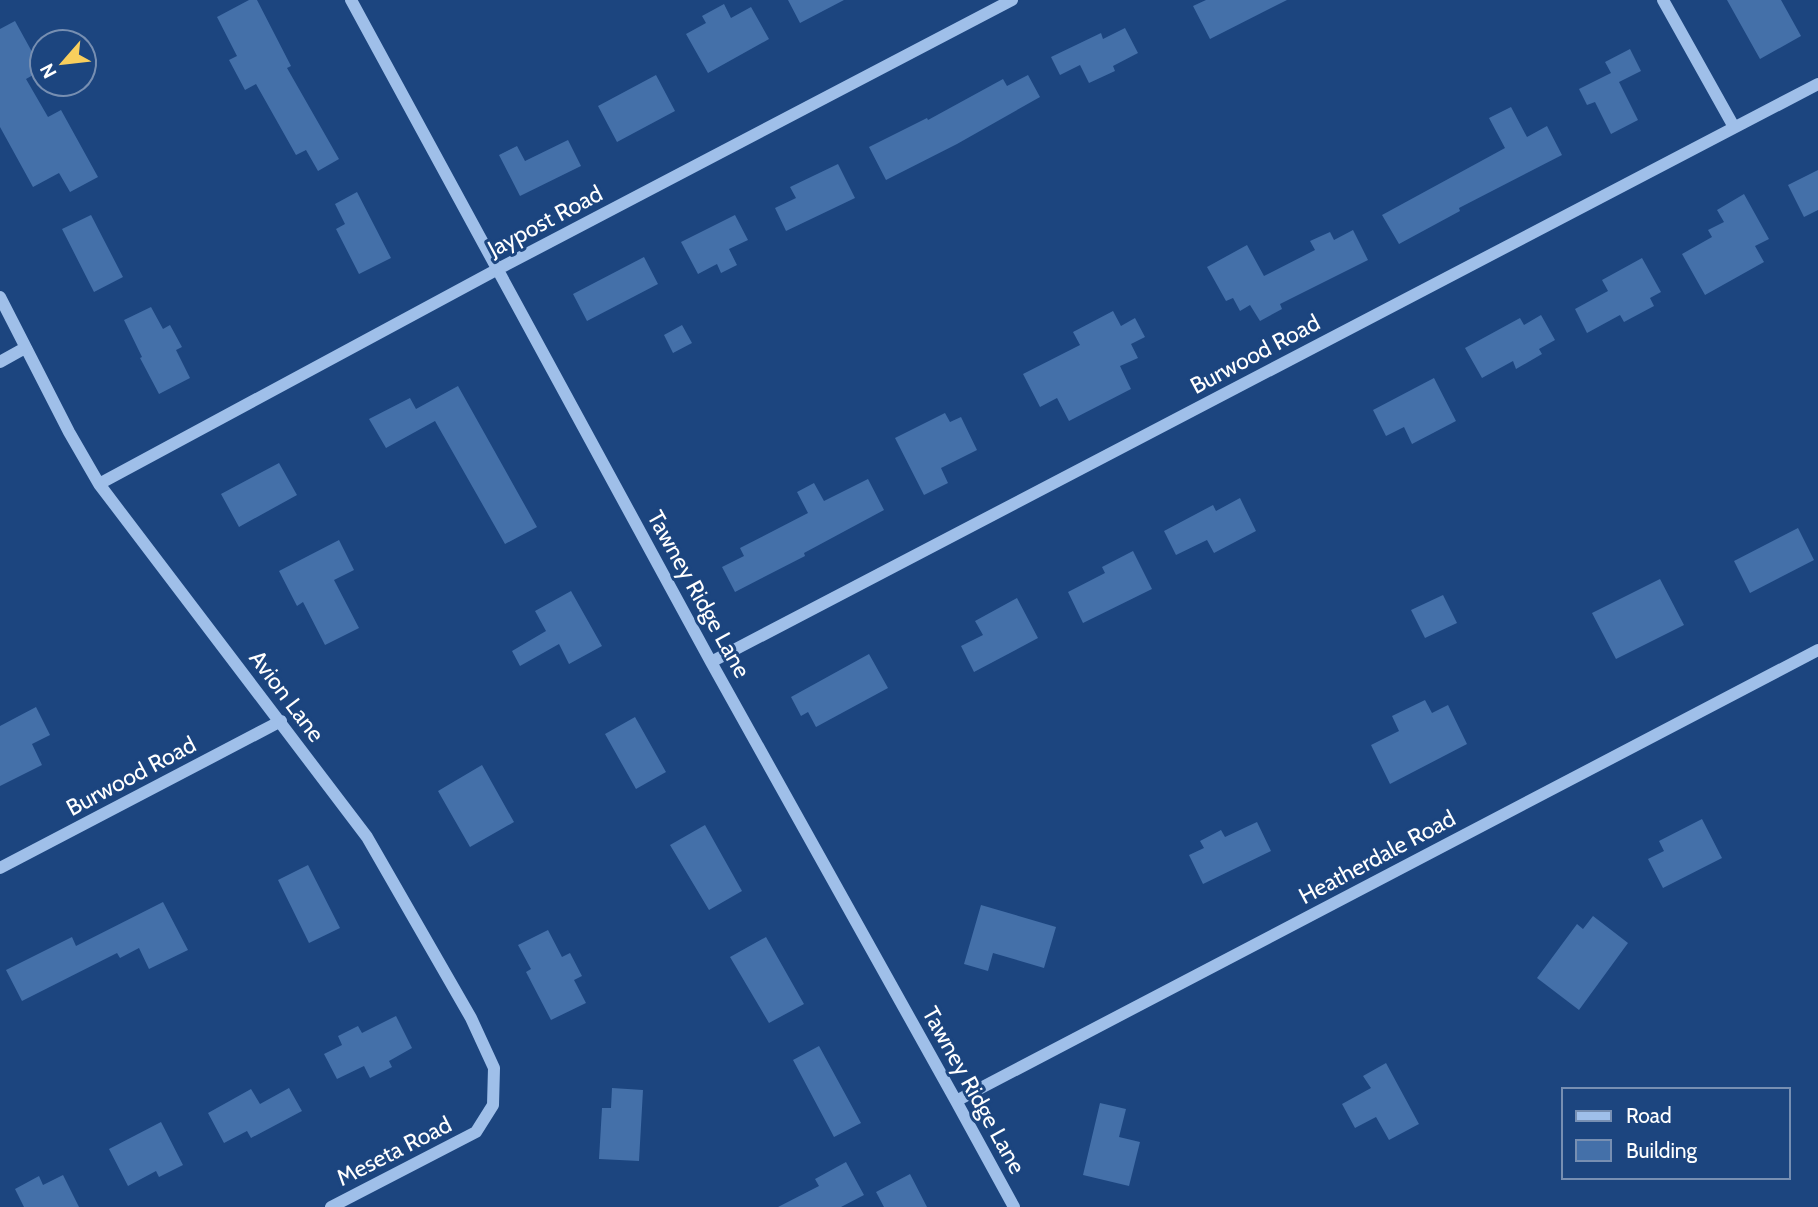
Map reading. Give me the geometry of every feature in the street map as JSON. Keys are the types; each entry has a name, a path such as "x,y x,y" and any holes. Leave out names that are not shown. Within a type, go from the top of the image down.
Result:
{"street":[{"name":"Tawney Ridge Lane","path":"351,0 711,662 1014,1207"},
{"name":"Jaypost Road","path":"99,484 498,269 1012,0"},
{"path":"1663,0 1734,127"},
{"name":"Burwood Road","path":"711,662 1818,84"},
{"name":"Avion Lane","path":"0,297 69,432 99,484 367,837 471,1018 494,1068 493,1105 476,1132"},
{"path":"0,362 26,348"},
{"name":"Heatherdale Road","path":"956,1101 1818,650"},
{"name":"Burwood Road","path":"0,868 281,721"},
{"name":"Meseta Road","path":"331,1207 476,1132"}],"building":[{"path":"249,0 257,0 291,66 287,68 339,159 318,171 306,150 296,155 256,84 245,90 229,60 237,56 217,17"},
{"path":"788,0 844,0 800,23"},
{"path":"1206,0 1287,0 1210,39 1193,6"},
{"path":"1727,0 1781,0 1801,36 1760,59"},
{"path":"724,4 731,18 751,7 769,39 708,73 686,34 706,23 702,16"},
{"path":"15,21 28,45 28,98 37,98 48,117 61,110 98,177 70,192 59,173 33,187 0,127 0,29"},
{"path":"1125,28 1138,53 1113,66 1115,71 1089,83 1080,65 1060,75 1051,57 1101,33 1103,39"},
{"path":"1630,49 1641,71 1619,82 1638,120 1611,134 1595,102 1587,105 1579,89 1611,73 1605,62"},
{"path":"656,75 675,111 617,142 598,106"},
{"path":"1028,75 1040,97 886,180 869,147 927,118 928,120 1003,79 1007,86"},
{"path":"1511,107 1527,137 1547,126 1562,155 1459,208 1460,211 1399,244 1382,215 1505,148 1489,118"},
{"path":"568,140 581,166 520,196 499,155 517,146 525,161"},
{"path":"838,164 855,198 786,231 775,208 796,198 790,187"},
{"path":"1818,170 1818,210 1804,217 1788,185"},
{"path":"357,192 391,258 359,274 336,229 345,224 335,204"},
{"path":"1744,194 1769,239 1755,246 1764,262 1705,295 1682,254 1712,237 1708,230 1724,222 1717,210"},
{"path":"91,215 123,277 94,292 62,229"},
{"path":"735,215 748,240 729,249 737,265 721,273 717,264 698,274 681,242"},
{"path":"1353,230 1368,260 1280,304 1282,309 1260,321 1250,305 1240,311 1233,298 1226,301 1207,267 1247,245 1264,276 1315,250 1310,241 1330,232 1334,240"},
{"path":"644,257 658,284 587,321 573,294"},
{"path":"1642,258 1661,292 1650,298 1654,306 1624,322 1620,315 1587,333 1575,309 1608,291 1602,280"},
{"path":"151,307 163,329 170,325 182,347 176,350 190,378 159,394 124,320"},
{"path":"1113,311 1121,326 1135,318 1145,337 1131,344 1138,358 1120,366 1131,389 1069,421 1057,398 1040,407 1023,374 1080,345 1073,332"},
{"path":"1541,315 1555,340 1539,349 1542,354 1516,369 1513,361 1482,378 1465,348 1520,318 1524,325"},
{"path":"682,325 692,343 673,353 664,335"},
{"path":"1434,378 1456,421 1412,444 1404,427 1386,436 1373,410"},
{"path":"458,386 537,527 505,544 435,421 386,448 369,419 410,398 416,409"},
{"path":"945,413 950,422 961,417 977,450 941,468 948,483 924,495 895,438"},
{"path":"279,463 297,495 239,527 221,494"},
{"path":"868,479 884,510 804,553 805,556 735,592 722,567 744,556 740,548 808,513 797,492 814,483 824,501"},
{"path":"1240,498 1256,531 1214,553 1207,540 1176,555 1164,531 1213,505 1216,511"},
{"path":"1798,528 1814,560 1750,593 1734,561"},
{"path":"339,540 354,570 334,580 359,628 325,645 303,602 297,606 279,571"},
{"path":"1133,551 1152,589 1083,623 1068,592 1105,573 1102,567"},
{"path":"1660,579 1684,625 1616,659 1592,613"},
{"path":"571,591 602,646 569,664 559,644 520,666 512,651 546,631 535,611"},
{"path":"1443,595 1457,623 1425,638 1411,610"},
{"path":"1017,598 1038,638 974,672 961,646 983,635 975,621"},
{"path":"869,654 888,688 816,727 808,712 801,716 791,697"},
{"path":"1425,700 1432,713 1448,705 1467,744 1390,784 1371,745 1399,731 1392,716"},
{"path":"36,707 50,735 32,744 42,765 0,786 0,726"},
{"path":"635,717 666,772 636,789 605,734"},
{"path":"482,765 514,822 470,847 438,791"},
{"path":"1702,819 1722,858 1663,888 1648,859 1664,851 1659,841"},
{"path":"1257,822 1271,851 1203,884 1189,855 1204,848 1200,841 1221,830 1225,837"},
{"path":"705,825 742,891 709,910 670,845"},
{"path":"308,865 340,928 309,943 278,880"},
{"path":"163,902 188,950 149,969 139,948 120,958 117,953 22,1001 6,970 72,937 76,946"},
{"path":"981,905 1056,927 1044,968 993,953 988,971 964,964"},
{"path":"1593,916 1628,943 1579,1010 1537,978 1577,924 1583,929"},
{"path":"548,930 562,957 570,953 582,976 574,980 586,1003 551,1020 526,972 531,969 518,945"},
{"path":"766,937 804,1004 769,1023 730,957"},
{"path":"396,1016 412,1048 389,1061 392,1067 370,1078 364,1066 337,1079 324,1054 342,1045 338,1036 358,1026 362,1033"},
{"path":"819,1046 861,1123 834,1137 793,1060"},
{"path":"1386,1063 1419,1124 1389,1140 1376,1117 1355,1128 1342,1104 1371,1088 1363,1076"},
{"path":"289,1088 302,1111 251,1138 247,1131 224,1143 208,1113 251,1089 260,1104"},
{"path":"612,1088 643,1090 639,1161 599,1159 602,1108 611,1108"},
{"path":"1100,1103 1126,1109 1119,1137 1140,1142 1129,1186 1083,1175"},
{"path":"161,1122 183,1165 159,1177 156,1171 128,1186 109,1149"},
{"path":"846,1162 864,1195 841,1207 778,1207 819,1186 815,1179"},
{"path":"910,1174 927,1207 884,1207 876,1192"},
{"path":"63,1175 79,1207 24,1207 15,1189 39,1176 43,1185"}]}
